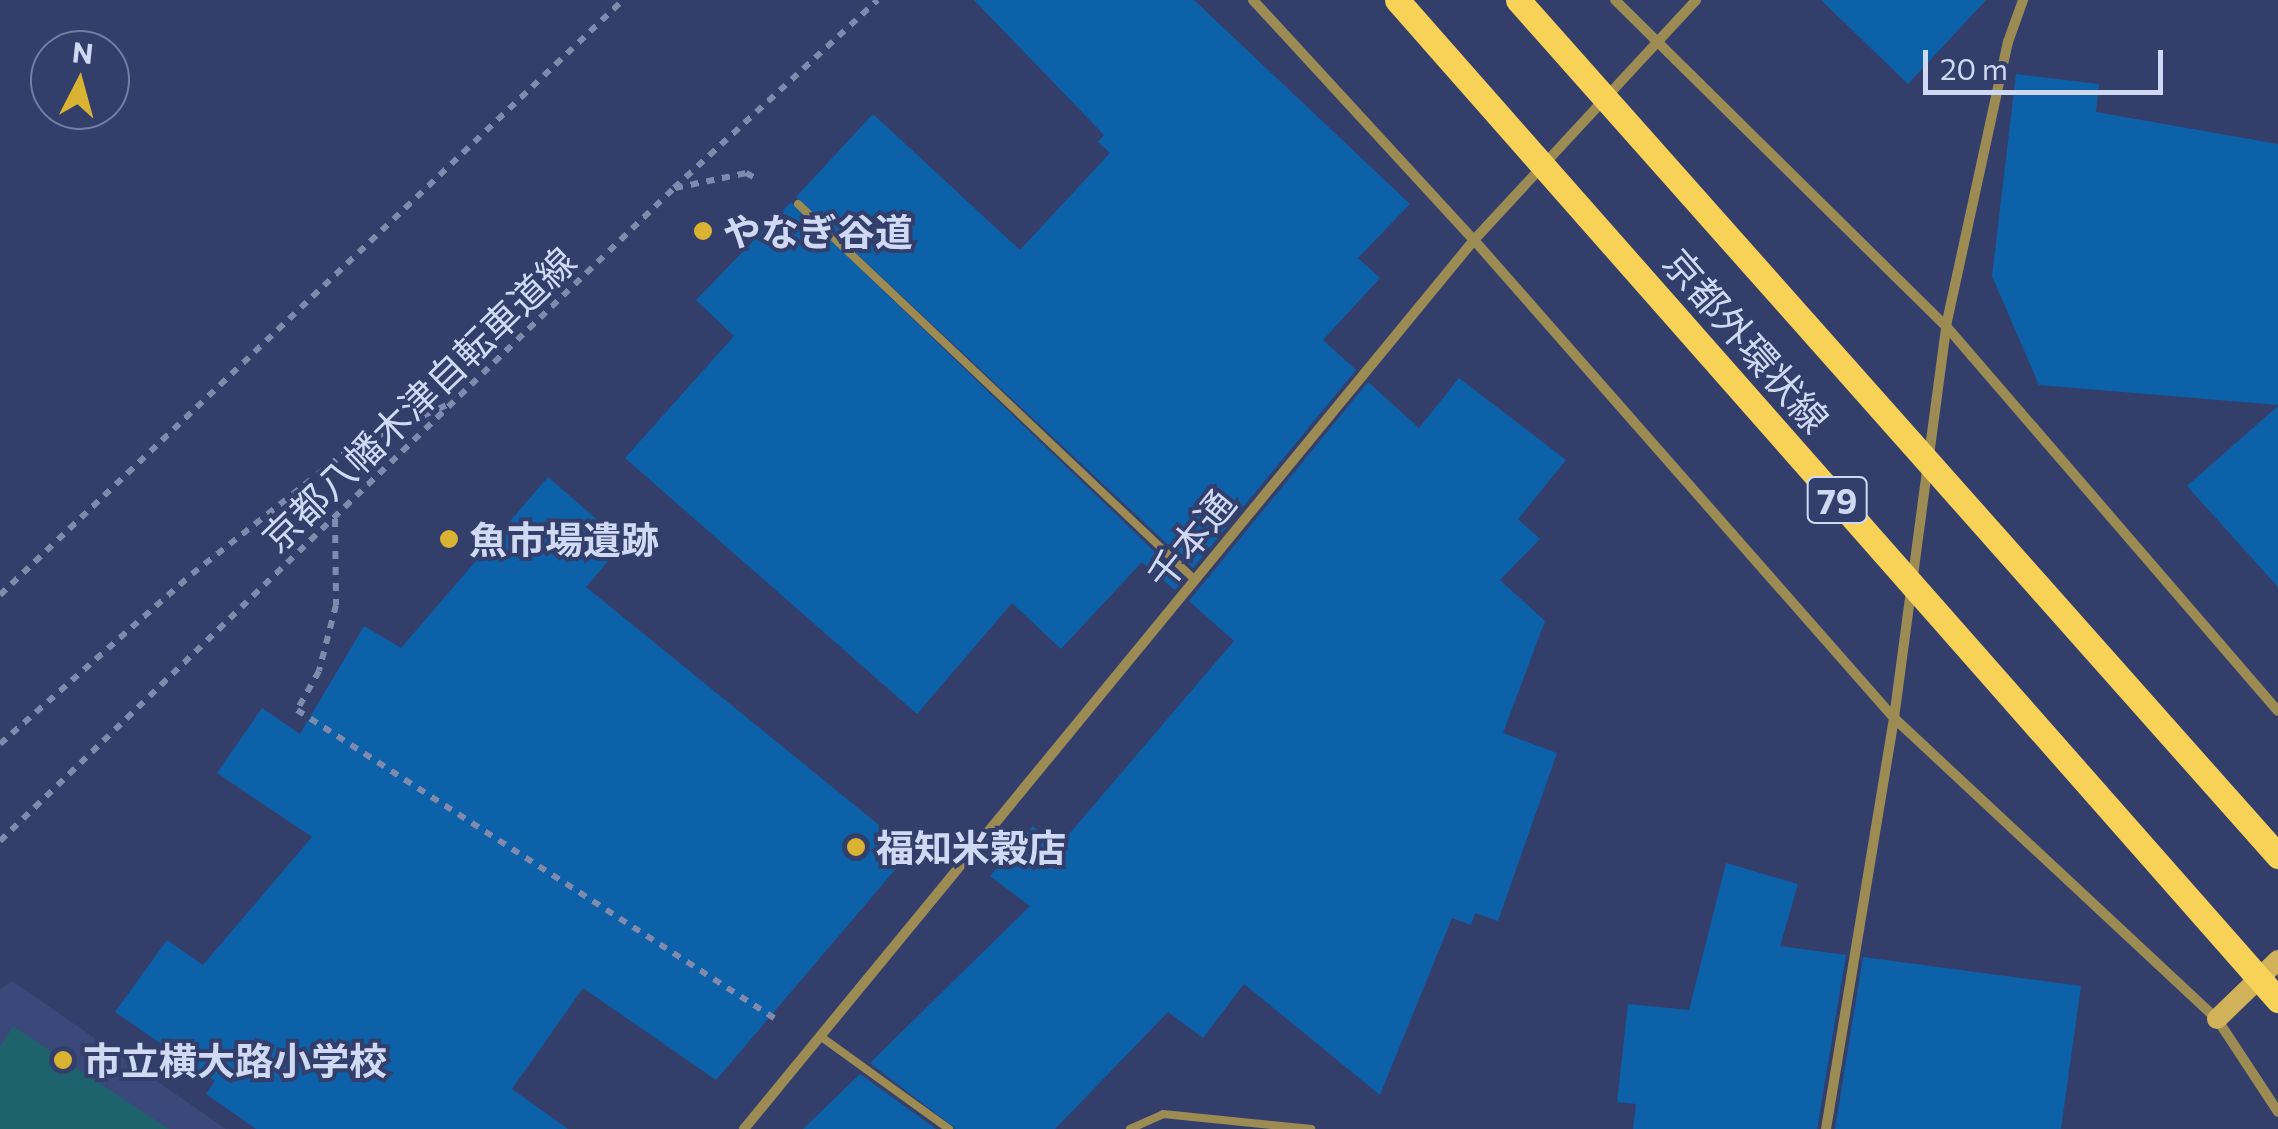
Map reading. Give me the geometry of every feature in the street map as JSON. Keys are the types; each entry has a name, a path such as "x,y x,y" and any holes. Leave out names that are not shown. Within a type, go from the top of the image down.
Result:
{"main road":[{"name":"京都外環状線","path":"1397,0 2278,1000"},
{"name":"京都外環状線","path":"1518,0 2278,856"}],"street":[{"path":"1253,0 1474,240 1894,718 2217,1019 2278,1112"},
{"path":"1616,0 1946,326 2278,711"},
{"name":"千本通","path":"744,1129 1474,240 1696,0"},
{"path":"1826,1129 1894,718 1946,326 2008,42 2023,0"},
{"path":"2217,1019 2278,960"}],"lane":[{"path":"798,204 1195,580"},
{"path":"817,1040 949,1129"},
{"path":"1130,1129 1163,1114 1311,1129"}],"path":[{"path":"0,595 623,0"},
{"name":"京都八幡木津自転車道線","path":"0,842 674,188 878,0"},
{"path":"674,188 746,173 798,204"},
{"path":"0,744 192,574 350,448 456,400"},
{"path":"334,518 336,605 320,671 296,710 817,1040"}],"shaded area":[{"name":"市立横大路小学校","path":"12,981 226,1129 0,1129 0,990"},
{"path":"13,1026 169,1129 0,1129 0,1047"}],"building":[{"path":"974,0 1194,0 1410,204 1358,258 1380,278 1323,340 1356,370 1193,568 796,197 873,114 1020,250 1110,153 1098,142 1104,135"},
{"path":"1821,0 1986,0 1908,84"},
{"path":"2016,74 2099,84 2096,112 2278,144 2278,405 2039,385 1992,276"},
{"path":"791,202 1184,580 1175,590 1142,562 1061,649 1012,603 917,714 625,458 734,336 696,300"},
{"path":"1459,378 1566,460 1518,519 1540,539 1500,580 1545,621 1503,733 1557,753 1498,921 1475,913 1471,925 1452,918 1380,1095 1244,984 1203,1038 1168,1012 1055,1129 956,1129 870,1063 1030,906 990,876 1033,826 1058,847 1234,641 1189,601 1368,382 1419,428"},
{"path":"2278,406 2278,587 2187,486"},
{"path":"548,477 624,543 586,587 911,851 716,1080 583,988 512,1089 568,1129 256,1129 206,1094 215,1081 115,1012 167,940 203,965 312,837 217,773 262,708 300,734 364,626 401,648"},
{"path":"1726,863 1798,884 1780,946 1846,955 1817,1129 1633,1129 1636,1104 1617,1102 1628,1004 1689,1010"},
{"path":"1863,957 2081,986 2061,1129 1835,1129"},
{"path":"860,1074 936,1129 803,1129"}],"place":[{"name":"やなぎ谷道","path":"703,231"},
{"name":"魚市場遺跡","path":"449,539"},
{"name":"福知米穀店","path":"856,847"},
{"name":"市立横大路小学校","path":"63,1060"}]}
